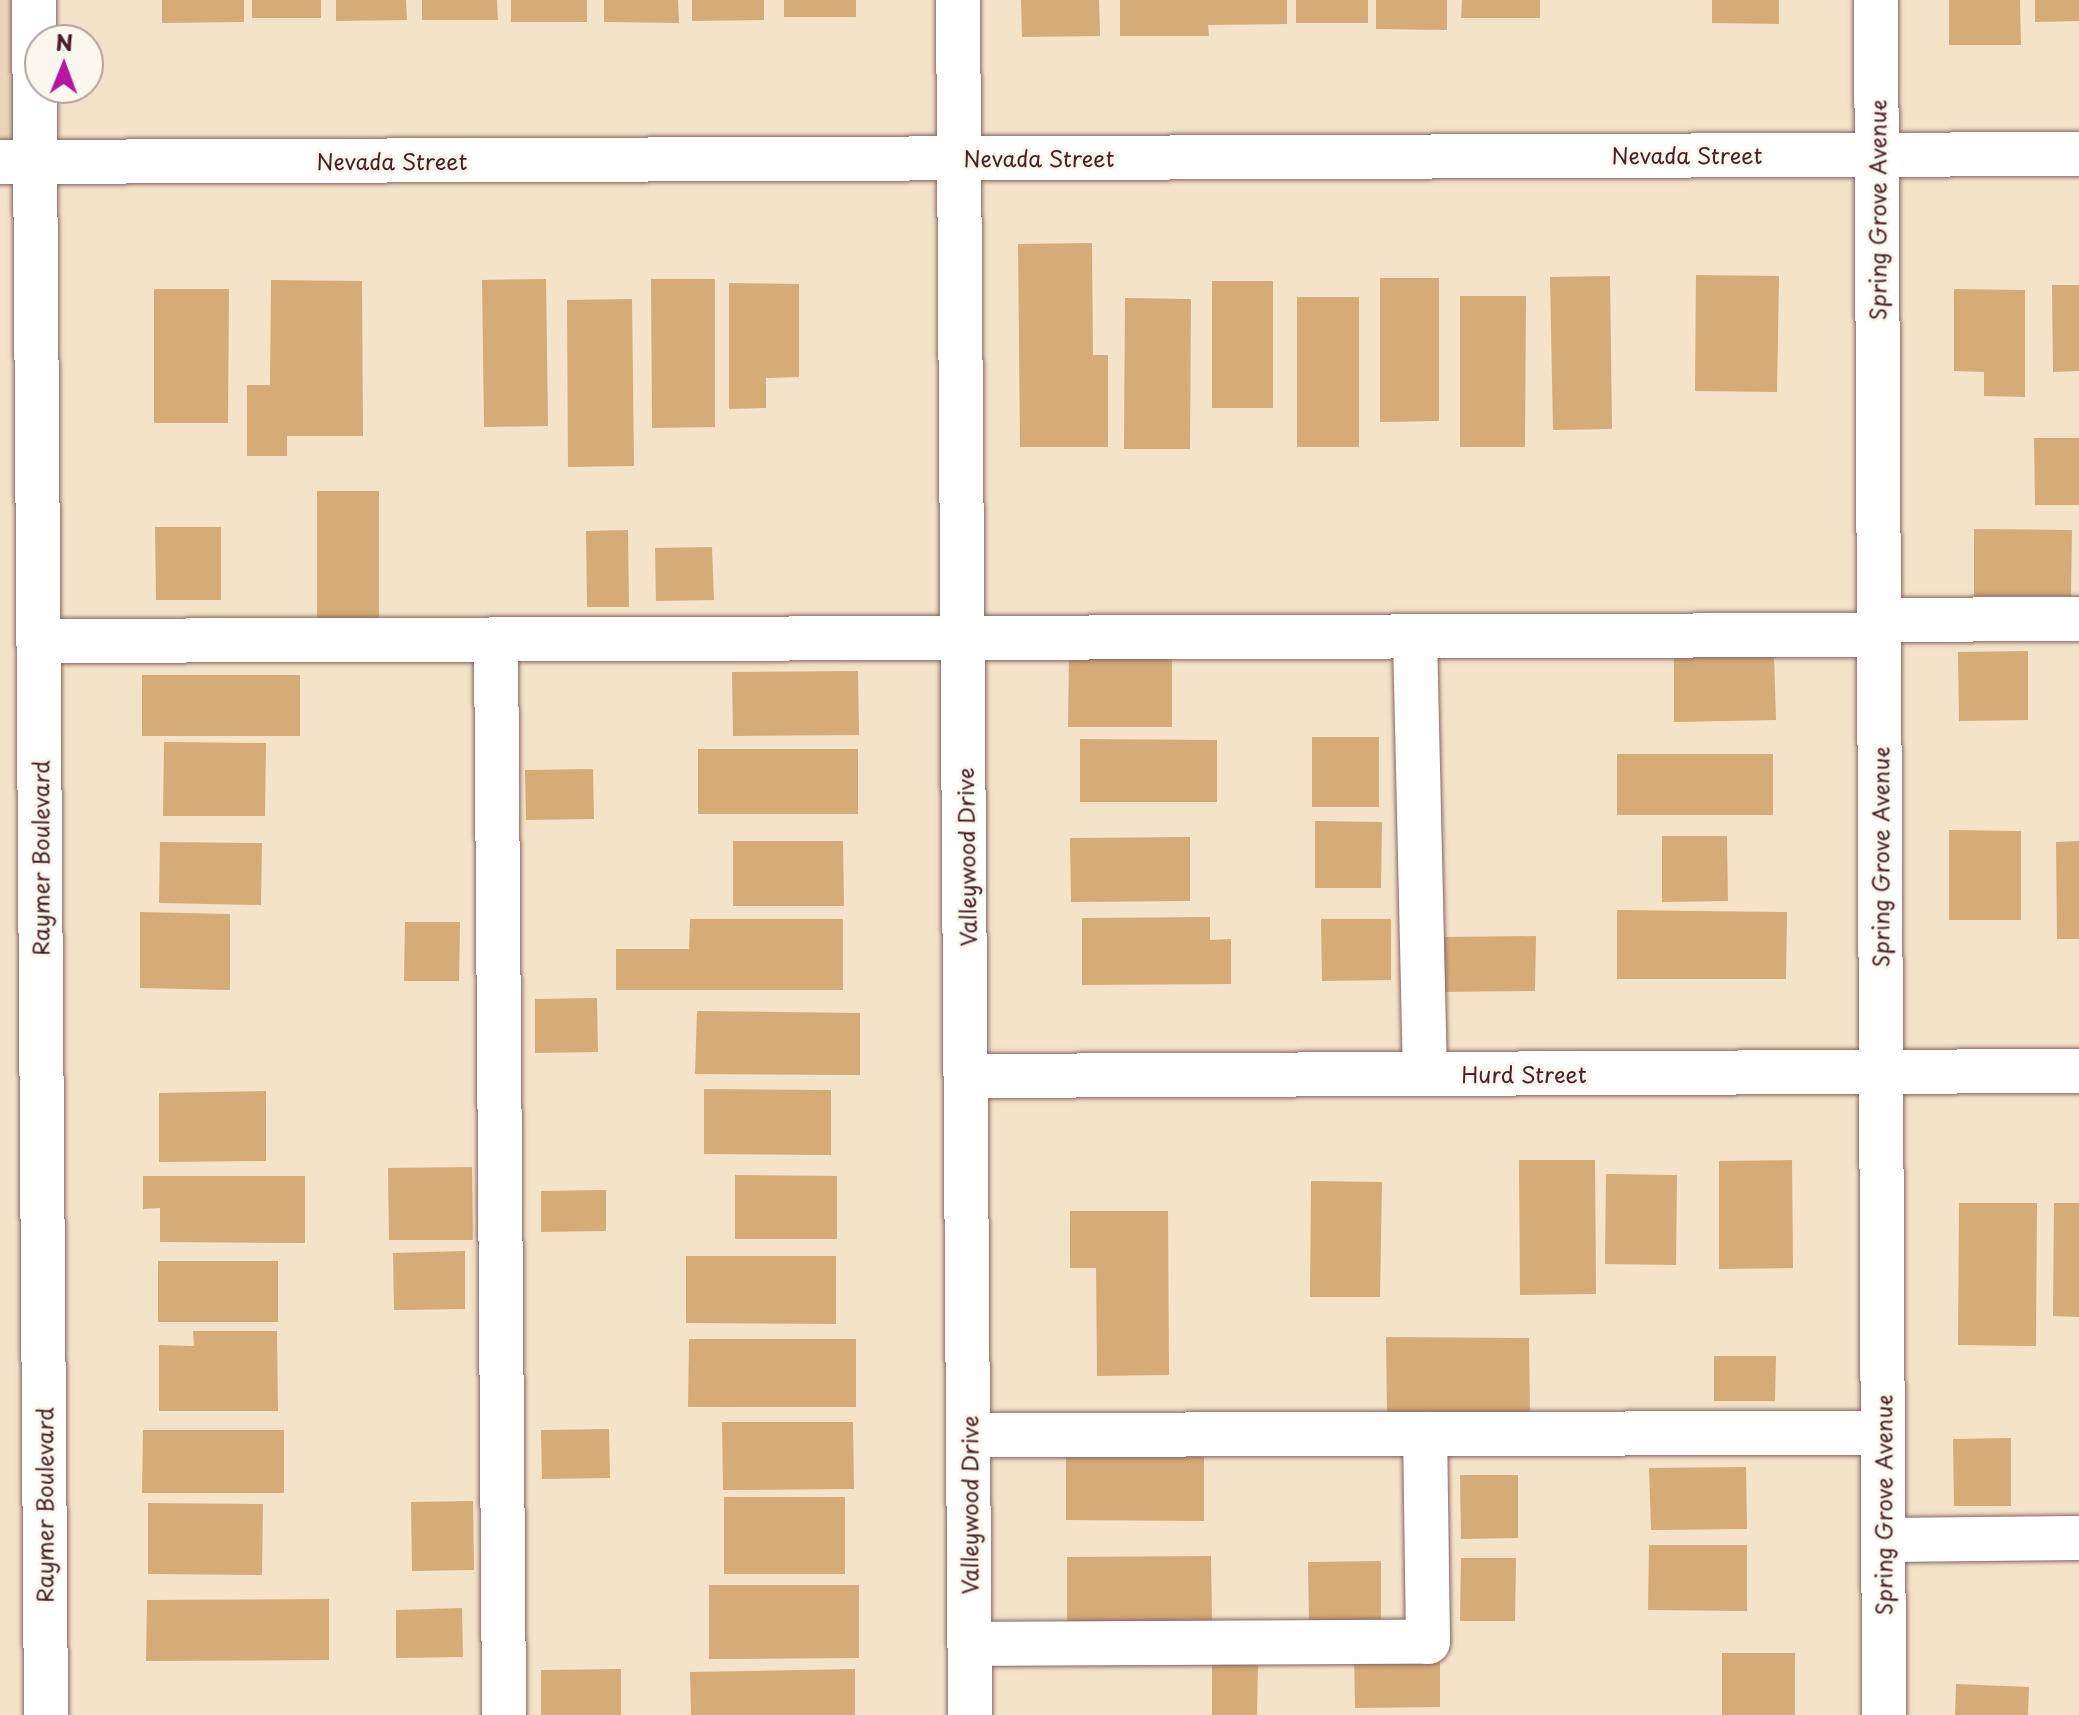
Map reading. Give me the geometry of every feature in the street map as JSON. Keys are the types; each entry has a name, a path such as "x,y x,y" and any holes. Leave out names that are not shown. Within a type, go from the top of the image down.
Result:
{"street":[{"name":"Raymer Boulevard","path":"34,0 17,162 38,641 46,1715"},
{"name":"Valleywood Drive","path":"958,0 968,1076 970,1715"},
{"name":"Spring Grove Avenue","path":"1876,0 1884,1715"},
{"name":"Nevada Street","path":"17,162 2079,154"},
{"path":"38,641 1415,636 1879,628 2079,619"},
{"path":"1415,636 1425,1074"},
{"path":"496,639 504,1715"},
{"name":"Hurd Street","path":"968,1076 2079,1071"},
{"path":"969,1435 1882,1433"},
{"path":"970,1644 1428,1642 1425,1434"},
{"path":"1883,1540 2079,1538"}],"shaded area":[{"path":"0,0 34,0 34,24 24,24 24,104 34,104 34,162 0,162"}],"building":[{"path":"162,0 244,0 244,22 162,23"},
{"path":"252,0 321,0 321,18 252,18"},
{"path":"336,0 406,0 407,20 336,21"},
{"path":"422,0 497,0 498,20 422,20"},
{"path":"511,0 587,0 587,22 511,22"},
{"path":"604,0 678,0 679,23 604,22"},
{"path":"692,0 764,0 764,20 692,21"},
{"path":"784,0 856,0 856,17 784,17"},
{"path":"1021,0 1099,0 1100,36 1022,37"},
{"path":"1120,0 1287,0 1287,24 1208,25 1209,36 1120,36"},
{"path":"1296,0 1368,0 1368,23 1296,23"},
{"path":"1376,0 1447,0 1447,30 1376,29"},
{"path":"1462,0 1540,0 1540,18 1461,18"},
{"path":"1712,0 1779,0 1779,24 1712,23"},
{"path":"1949,0 2020,0 2021,45 1949,45"},
{"path":"2035,0 2079,0 2079,21 2035,22"},
{"path":"1092,243 1093,355 1108,355 1108,447 1020,447 1018,244"},
{"path":"1696,275 1779,276 1777,392 1695,391"},
{"path":"1610,276 1612,429 1553,430 1550,277"},
{"path":"1380,278 1439,278 1439,421 1380,422"},
{"path":"546,279 548,426 484,427 482,280"},
{"path":"651,279 715,279 715,427 652,428"},
{"path":"271,280 362,281 363,436 287,436 287,456 247,456 247,385 270,385"},
{"path":"1212,281 1273,281 1273,408 1212,408"},
{"path":"729,283 799,284 799,377 766,378 766,408 729,409"},
{"path":"2052,285 2079,285 2079,371 2053,372"},
{"path":"154,289 229,289 228,423 154,423"},
{"path":"1954,289 2025,290 2025,397 1984,396 1984,372 1954,371"},
{"path":"1460,296 1526,296 1525,447 1460,447"},
{"path":"1297,297 1359,297 1359,447 1297,447"},
{"path":"1125,298 1191,299 1190,449 1124,449"},
{"path":"632,299 634,466 568,467 567,300"},
{"path":"2034,438 2079,438 2079,505 2035,505"},
{"path":"317,491 379,491 379,621 317,621"},
{"path":"155,527 221,527 221,600 156,600"},
{"path":"1974,529 2072,530 2071,596 1974,596"},
{"path":"628,530 629,607 587,607 586,531"},
{"path":"712,547 714,600 656,601 655,548"},
{"path":"2028,651 2028,720 1959,721 1958,652"},
{"path":"1069,653 1172,654 1172,727 1068,727"},
{"path":"1774,655 1776,720 1674,722 1674,656"},
{"path":"858,671 859,735 733,736 732,672"},
{"path":"142,675 300,675 300,736 142,736"},
{"path":"1312,737 1379,737 1379,807 1312,807"},
{"path":"1080,739 1217,740 1217,802 1080,802"},
{"path":"164,742 266,743 265,816 163,816"},
{"path":"698,749 858,749 858,814 698,814"},
{"path":"1617,754 1773,754 1773,815 1617,815"},
{"path":"593,769 594,819 526,820 525,770"},
{"path":"1315,821 1382,822 1381,888 1315,888"},
{"path":"1949,830 2021,831 2021,920 1949,920"},
{"path":"1662,836 1727,836 1728,901 1662,902"},
{"path":"1190,837 1190,901 1071,902 1070,838"},
{"path":"733,841 843,841 844,906 733,906"},
{"path":"2079,841 2079,939 2057,939 2056,842"},
{"path":"160,842 262,843 261,905 159,903"},
{"path":"1617,910 1787,912 1786,979 1617,979"},
{"path":"140,912 230,914 230,990 140,988"},
{"path":"1210,917 1210,940 1231,939 1231,984 1082,985 1082,918"},
{"path":"690,919 843,919 843,990 616,990 616,949 689,949"},
{"path":"1321,919 1391,919 1391,980 1322,981"},
{"path":"405,922 460,922 459,981 404,981"},
{"path":"1536,936 1535,991 1444,992 1444,937"},
{"path":"597,998 598,1052 535,1053 535,999"},
{"path":"697,1011 860,1013 860,1075 695,1074"},
{"path":"704,1089 831,1090 831,1155 704,1154"},
{"path":"266,1091 266,1161 159,1162 159,1093"},
{"path":"1519,1160 1595,1160 1596,1294 1520,1295"},
{"path":"1792,1160 1793,1268 1719,1269 1719,1161"},
{"path":"472,1167 473,1240 389,1240 388,1168"},
{"path":"1606,1174 1677,1175 1676,1265 1605,1264"},
{"path":"735,1175 837,1176 837,1239 735,1239"},
{"path":"143,1176 305,1176 305,1243 160,1242 160,1208 143,1209"},
{"path":"1311,1181 1382,1182 1380,1297 1310,1297"},
{"path":"606,1190 606,1231 541,1232 541,1191"},
{"path":"1959,1203 2037,1203 2036,1346 1958,1345"},
{"path":"2054,1203 2079,1203 2079,1317 2053,1316"},
{"path":"1070,1211 1168,1211 1169,1375 1097,1376 1096,1268 1070,1268"},
{"path":"465,1251 465,1309 394,1310 393,1253"},
{"path":"686,1256 836,1256 836,1324 686,1323"},
{"path":"158,1261 278,1261 278,1322 158,1322"},
{"path":"193,1331 277,1331 278,1411 159,1411 159,1345 194,1346"},
{"path":"1386,1337 1529,1338 1530,1415 1387,1415"},
{"path":"689,1339 856,1339 856,1407 688,1407"},
{"path":"1714,1356 1776,1356 1775,1401 1714,1401"},
{"path":"722,1422 853,1422 854,1489 723,1490"},
{"path":"609,1429 610,1478 542,1479 541,1430"},
{"path":"143,1430 284,1430 284,1493 142,1493"},
{"path":"2011,1438 2011,1506 1954,1506 1953,1439"},
{"path":"1066,1456 1204,1457 1204,1521 1066,1520"},
{"path":"1746,1467 1747,1529 1651,1530 1649,1468"},
{"path":"1460,1475 1518,1475 1518,1538 1461,1539"},
{"path":"724,1497 845,1497 845,1574 724,1574"},
{"path":"473,1501 474,1570 412,1571 411,1502"},
{"path":"148,1503 263,1504 262,1575 148,1574"},
{"path":"1649,1545 1747,1545 1747,1611 1648,1610"},
{"path":"1211,1556 1212,1622 1067,1623 1067,1557"},
{"path":"1461,1558 1516,1558 1515,1621 1460,1621"},
{"path":"1381,1561 1381,1622 1309,1623 1308,1562"},
{"path":"709,1585 859,1585 859,1658 709,1659"},
{"path":"329,1599 329,1660 146,1661 147,1600"},
{"path":"462,1608 463,1657 396,1658 396,1610"},
{"path":"1440,1652 1440,1707 1355,1708 1354,1653"},
{"path":"1722,1653 1795,1653 1795,1715 1722,1715"},
{"path":"1212,1661 1258,1661 1257,1715 1212,1715"},
{"path":"621,1669 621,1715 541,1715 541,1670"},
{"path":"855,1669 855,1715 691,1715 690,1672"},
{"path":"1956,1684 2029,1687 2028,1715 1955,1715"}]}
